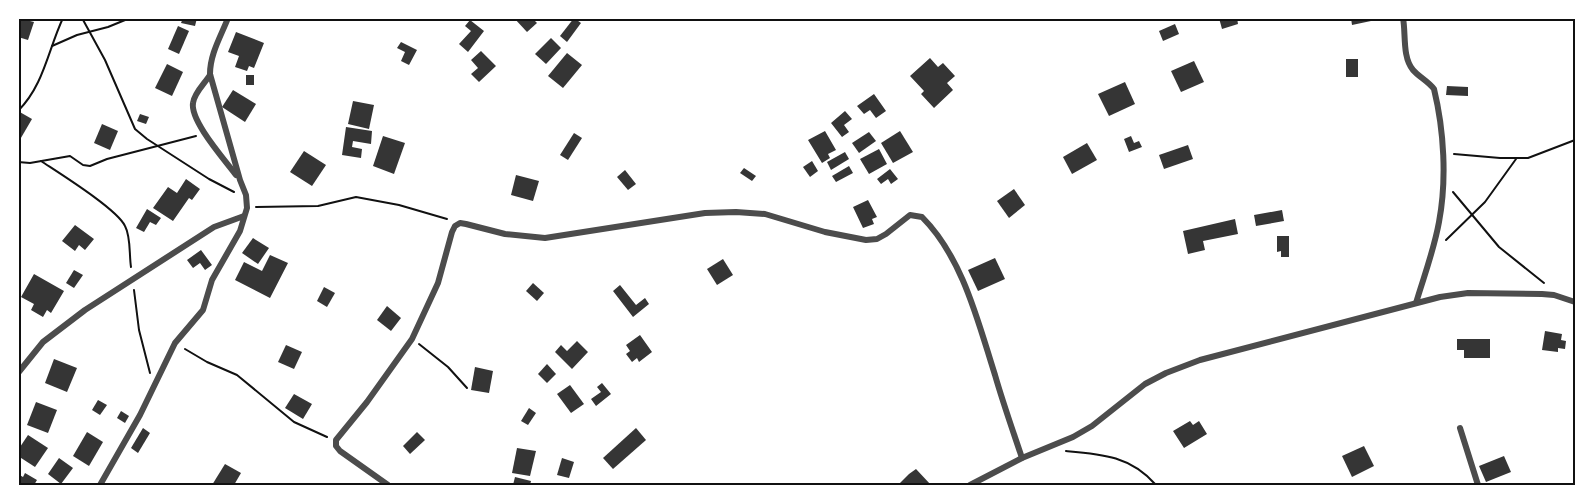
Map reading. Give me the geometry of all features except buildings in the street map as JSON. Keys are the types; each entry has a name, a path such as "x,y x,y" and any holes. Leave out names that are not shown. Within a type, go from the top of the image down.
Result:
{"street":[{"path":"100,485 140,415 175,343 202,310 212,280 240,231 247,208 246,195 210,75 210,64 214,51 228,18"},
{"path":"1403,18 1408,61 1413,70 1434,88 1442,152 1443,181 1439,221 1433,252 1416,303"},
{"path":"210,75 192,105 194,113 240,180"},
{"path":"388,485 340,451 336,446 336,440 356,417 411,339 438,283 452,232 460,223 515,236 545,238 695,215 736,212 765,214 825,232 866,240 877,239 886,234 910,215 922,217 941,241 968,293 1022,458"},
{"path":"18,373 43,342 85,310 214,227 244,216"},
{"path":"970,485 1092,426 1145,384 1166,373 1238,349 1416,303 1468,293 1554,295 1575,302"},
{"path":"1460,428 1478,485"}],"path":[{"path":"18,111 33,94 39,82 63,18"},
{"path":"82,18 105,60 135,129 209,179 246,195"},
{"path":"52,46 130,18"},
{"path":"18,162 70,156 83,165 90,166 123,154 160,147 206,133"},
{"path":"1442,152 1516,159 1539,155 1575,140"},
{"path":"1433,252 1496,189 1516,159"},
{"path":"41,161 80,186 122,221 128,233 139,330 154,384"},
{"path":"1443,181 1499,247 1537,276 1554,295"},
{"path":"247,208 318,207 344,199 362,198 426,212 460,223"},
{"path":"411,339 436,357 467,388"},
{"path":"175,343 207,362 237,375 294,422 336,440"},
{"path":"1046,448 1092,453 1121,460 1140,470 1156,485"}]}
